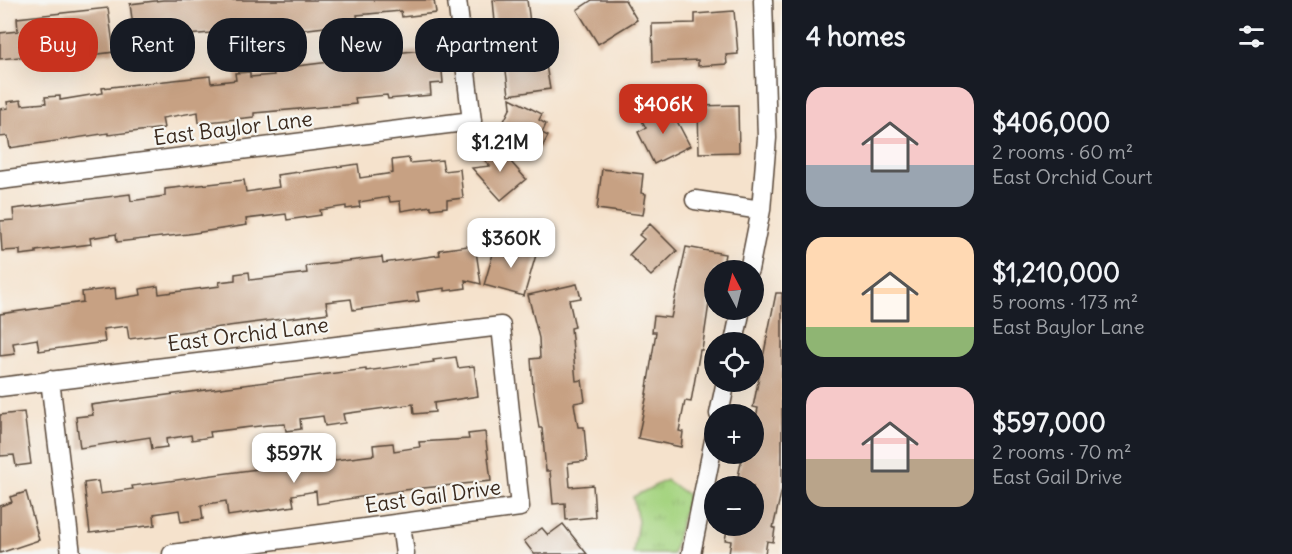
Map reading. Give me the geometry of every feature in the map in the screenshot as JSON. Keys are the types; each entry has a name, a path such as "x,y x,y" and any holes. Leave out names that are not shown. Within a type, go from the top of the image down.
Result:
{"street":[{"name":"East Baylor Lane","path":"0,180 472,121 457,0"},
{"path":"750,260 761,210 767,138 763,0"},
{"path":"695,200 761,210"},
{"name":"East Orchid Lane","path":"0,387 501,326 520,507"},
{"path":"50,380 71,554"},
{"path":"691,554 709,464"},
{"name":"East Gail Drive","path":"172,554 520,507"},
{"path":"401,524 405,554"}],"green space":[{"path":"666,480 688,495 673,554 633,554 638,521 633,497"}],"building":[{"path":"163,0 434,0 436,13 402,17 401,11 357,15 357,18 319,18 319,28 307,29 307,18 207,18 207,33 195,34 195,18 132,18 130,4"},
{"path":"493,0 527,0 529,18 495,18"},
{"path":"592,0 625,0 637,20 598,44 577,10"},
{"path":"108,8 110,53 98,54 98,18 18,18 18,31 17,18"},
{"path":"734,11 738,54 726,55 727,64 698,66 698,60 653,62 652,24 695,23 695,14"},
{"path":"18,31 18,57 0,59 0,33"},
{"path":"415,51 415,72 442,72 443,83 430,84 431,95 388,99 387,95 355,98 356,104 254,113 254,117 199,123 198,112 162,118 164,128 108,135 108,133 10,148 8,136 0,137 0,109 8,108 7,102 21,100 22,105 46,103 45,97 60,96 60,100 103,93 102,88 210,76 211,83 236,80 235,73 250,72 250,77 274,75 274,72 307,72 307,65 319,63 319,72 403,72 403,52"},
{"path":"506,72 547,72 550,89 509,95"},
{"path":"510,98 542,114 539,120 546,124 542,133 548,136 541,149 500,129 511,107"},
{"path":"738,105 739,152 699,153 698,106"},
{"path":"669,106 690,146 654,164 638,132 646,128 641,119"},
{"path":"495,144 526,179 501,200 472,168 490,166 481,156"},
{"path":"409,158 410,163 442,160 444,171 460,169 463,198 447,200 447,207 431,209 431,206 401,211 400,201 390,202 389,197 359,202 360,207 346,209 346,206 320,210 321,215 287,220 286,214 246,219 247,225 188,234 117,242 116,234 90,238 91,244 36,251 36,253 20,255 20,250 2,251 0,221 14,220 13,209 130,194 131,201 165,196 165,189 244,180 246,192 279,187 277,175 358,164 360,178 393,173 392,160"},
{"path":"602,169 643,174 641,193 646,194 643,215 597,209"},
{"path":"650,224 677,251 651,276 629,255 644,239 639,235"},
{"path":"506,244 522,249 524,244 538,248 524,296 484,285 495,247 505,250"},
{"path":"475,245 481,284 465,280 466,288 417,292 419,301 353,310 351,299 326,302 328,313 129,339 127,326 103,329 105,342 39,351 37,339 13,343 15,354 0,356 0,314 83,302 82,292 115,288 116,299 141,295 140,289 158,286 159,294 220,286 219,282 235,280 235,274 249,272 250,280 307,273 306,266 382,257 383,263 440,255 439,250"},
{"path":"686,247 725,254 724,260 704,260 704,320 707,320 691,402 685,401 679,431 683,432 681,447 638,438 656,332 652,332 654,316 671,318"},
{"path":"577,284 581,298 569,300 575,327 571,328 576,381 582,380 585,401 574,403 578,427 584,427 587,461 568,463 570,487 593,485 595,517 566,520 565,503 553,504 550,471 546,471 531,359 540,358 539,338 528,295"},
{"path":"776,293 782,293 782,489 773,528 775,528 773,542 767,541 765,554 729,554 731,541 725,540 726,536 764,536 764,476 738,476 741,464 764,464 764,404 754,404 756,392 764,392 764,352"},
{"path":"456,357 458,368 474,366 478,396 434,403 435,412 414,414 413,404 343,414 345,423 325,426 323,416 300,419 301,429 286,431 285,424 268,425 210,432 211,437 192,440 191,435 166,439 167,447 152,449 150,437 80,448 76,417 93,415 91,405 366,369 366,371"},
{"path":"24,412 31,464 16,466 14,455 0,456 0,415"},
{"path":"485,432 491,481 404,490 317,504 316,491 292,495 294,506 228,516 226,501 201,505 203,519 181,522 179,510 154,514 155,525 90,533 84,483 98,481 100,494 133,489 132,486 304,461 304,464 374,455 373,445 393,443 394,451 420,447 419,442 469,439 468,434"},
{"path":"26,492 39,540 0,553 0,506 12,502 10,497"},
{"path":"563,524 587,554 534,554 524,541 542,528 548,535"}]}
